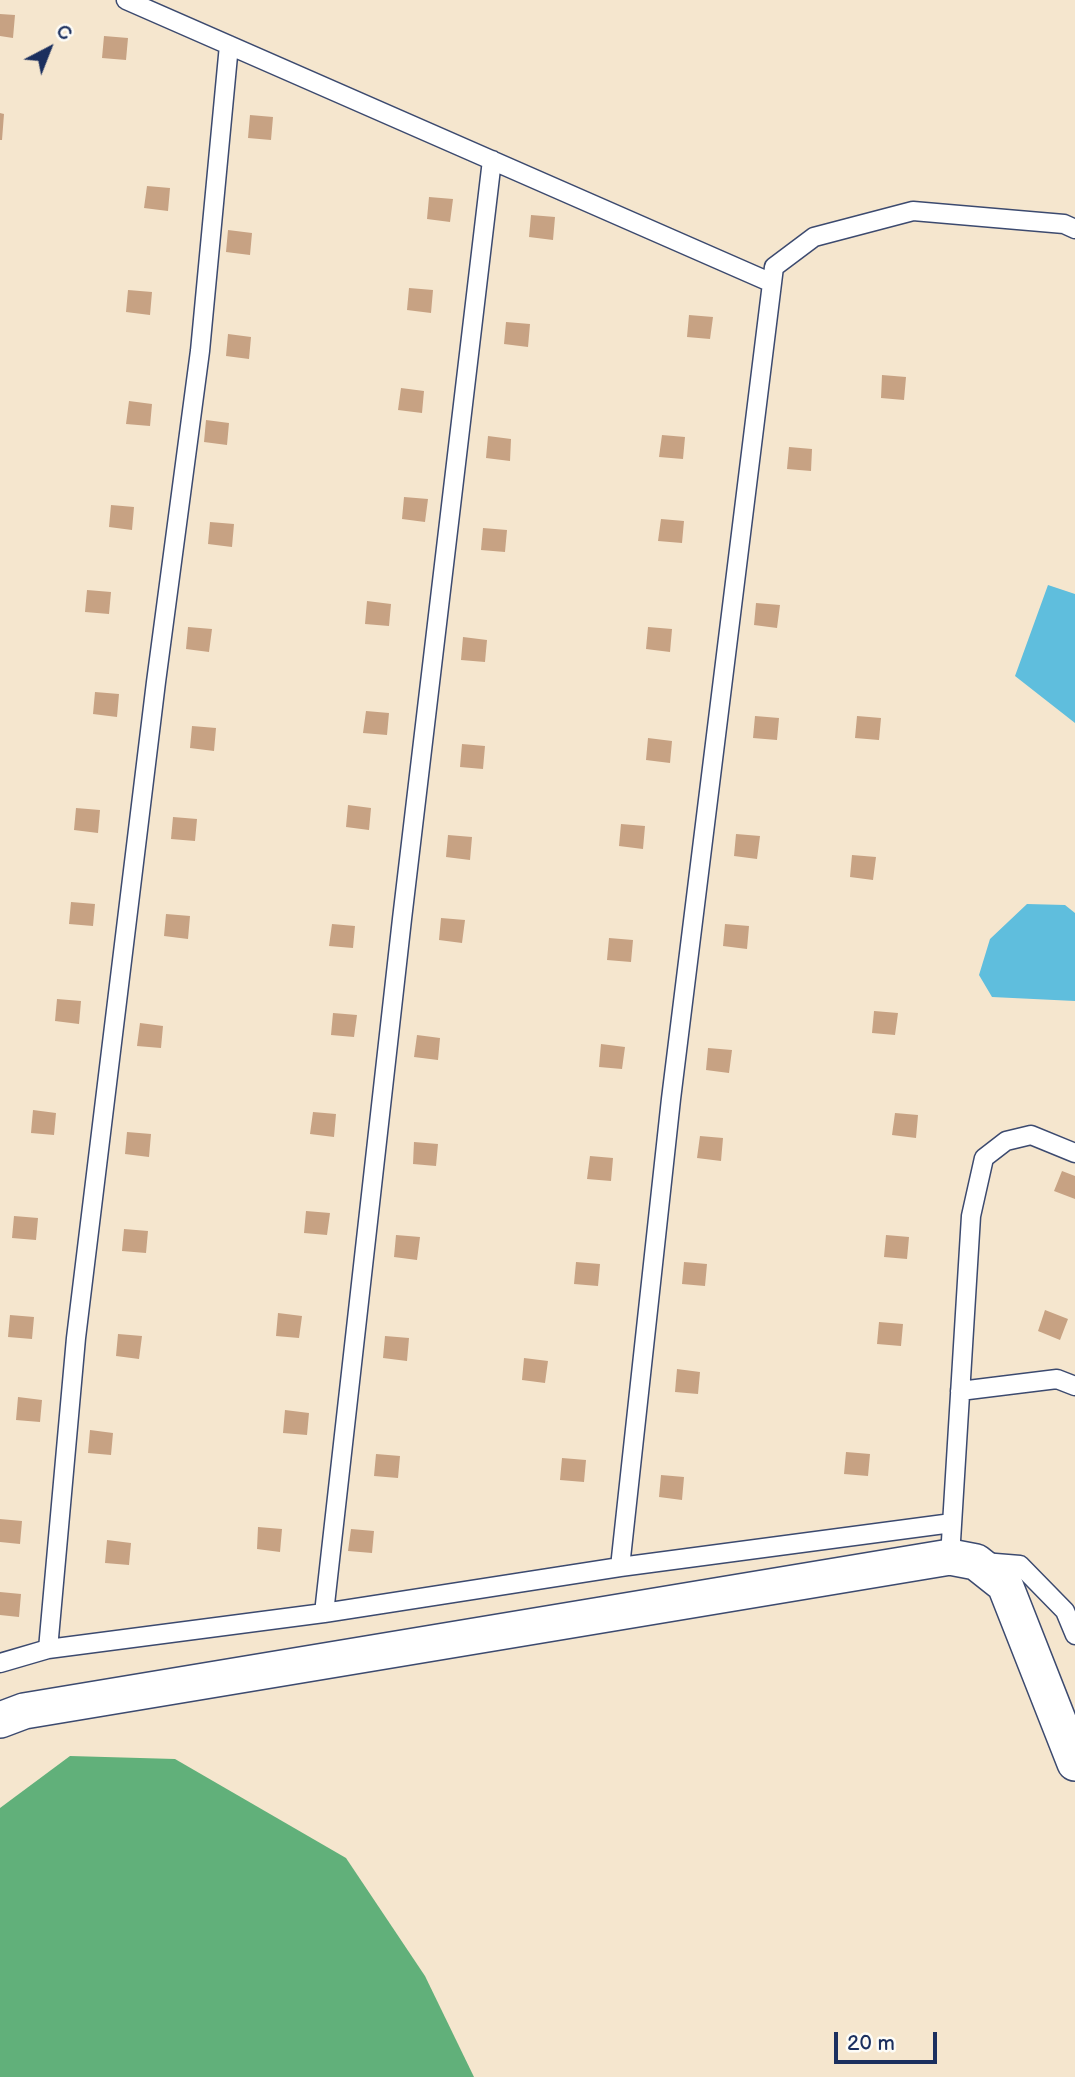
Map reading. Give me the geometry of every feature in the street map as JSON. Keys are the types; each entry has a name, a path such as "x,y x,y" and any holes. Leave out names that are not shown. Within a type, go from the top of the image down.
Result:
{"street":[{"path":"0,1720 38,1709 963,1560 1005,1585 1075,1763"}],"lane":[{"path":"126,0 772,283"},
{"path":"48,1649 76,1338 156,682 200,351 229,45"},
{"path":"324,1613 403,905 492,160"},
{"path":"620,1567 671,1099 774,267 814,237 913,211 1064,224 1075,229"},
{"path":"1075,1153 1031,1135 1006,1141 984,1158 971,1216 952,1523 963,1560 1020,1565 1070,1615 1075,1635"},
{"path":"960,1391 1057,1379 1075,1386"},
{"path":"0,1663 48,1649 324,1613 620,1567 952,1523"}],"green space":[{"path":"70,1756 175,1759 346,1858 425,1976 474,2077 0,2077 0,1808"}],"water":[{"path":"1048,585 1075,594 1075,723 1015,676"},
{"path":"1027,904 1065,905 1075,913 1075,1001 992,997 979,975 990,939"}],"building":[{"path":"0,14 15,15 13,38 0,36"},
{"path":"104,36 128,38 126,60 102,58"},
{"path":"0,113 4,114 2,140 0,140"},
{"path":"250,115 273,117 271,140 248,138"},
{"path":"147,186 170,188 168,211 144,208"},
{"path":"429,197 453,199 450,222 427,219"},
{"path":"531,215 555,217 553,240 529,237"},
{"path":"228,230 252,233 250,255 226,252"},
{"path":"409,288 433,290 431,313 407,310"},
{"path":"128,290 152,292 150,315 126,312"},
{"path":"689,315 713,317 710,339 687,337"},
{"path":"506,322 530,324 528,347 504,344"},
{"path":"228,334 251,337 249,359 226,356"},
{"path":"882,375 906,377 904,400 881,398"},
{"path":"401,388 424,391 422,413 398,410"},
{"path":"129,401 152,404 150,426 126,424"},
{"path":"206,420 229,423 227,445 204,442"},
{"path":"662,435 685,437 683,459 659,457"},
{"path":"488,436 511,439 510,461 486,458"},
{"path":"789,447 812,449 811,471 787,469"},
{"path":"404,497 428,499 425,522 402,519"},
{"path":"111,505 134,507 132,530 109,527"},
{"path":"661,519 684,521 682,543 658,541"},
{"path":"210,522 234,524 232,547 208,544"},
{"path":"483,528 507,530 505,552 481,550"},
{"path":"87,590 111,592 109,614 85,612"},
{"path":"367,601 391,604 389,626 365,624"},
{"path":"756,603 780,605 777,628 754,625"},
{"path":"188,627 212,629 209,652 186,649"},
{"path":"648,627 672,629 670,652 646,649"},
{"path":"463,637 487,640 485,662 461,660"},
{"path":"95,692 119,694 117,717 93,714"},
{"path":"366,711 389,713 387,735 363,733"},
{"path":"755,716 779,718 777,740 753,738"},
{"path":"857,716 881,718 879,740 855,738"},
{"path":"192,726 216,728 214,751 190,748"},
{"path":"648,738 672,741 670,763 646,760"},
{"path":"462,744 485,746 483,769 460,767"},
{"path":"348,805 371,808 369,830 346,827"},
{"path":"76,808 100,810 98,833 74,830"},
{"path":"173,817 197,819 195,841 171,839"},
{"path":"621,824 645,826 643,849 619,846"},
{"path":"736,834 760,836 757,859 734,856"},
{"path":"448,835 472,837 470,860 446,857"},
{"path":"852,855 876,857 873,880 850,877"},
{"path":"71,902 95,904 93,926 69,924"},
{"path":"166,914 190,916 188,939 164,936"},
{"path":"441,918 465,920 462,943 439,940"},
{"path":"332,924 355,926 353,948 329,946"},
{"path":"725,924 749,926 747,949 723,946"},
{"path":"609,938 633,940 631,962 607,960"},
{"path":"57,999 81,1001 79,1024 55,1021"},
{"path":"874,1011 898,1013 895,1035 872,1033"},
{"path":"333,1013 357,1015 354,1037 331,1035"},
{"path":"140,1023 163,1026 161,1048 137,1046"},
{"path":"417,1035 440,1038 438,1060 414,1057"},
{"path":"601,1044 625,1047 622,1069 599,1067"},
{"path":"708,1048 732,1050 729,1073 706,1070"},
{"path":"33,1110 56,1113 54,1135 31,1133"},
{"path":"313,1112 336,1114 334,1137 310,1134"},
{"path":"895,1113 918,1115 916,1138 892,1135"},
{"path":"127,1132 151,1134 149,1157 125,1154"},
{"path":"700,1136 723,1138 721,1161 697,1158"},
{"path":"414,1142 438,1144 436,1166 413,1164"},
{"path":"590,1156 613,1158 611,1181 587,1179"},
{"path":"1062,1171 1075,1176 1075,1199 1054,1191"},
{"path":"306,1211 330,1213 327,1235 304,1233"},
{"path":"14,1216 38,1218 36,1240 12,1238"},
{"path":"124,1229 148,1231 146,1253 122,1251"},
{"path":"396,1235 420,1237 417,1260 394,1257"},
{"path":"886,1235 909,1237 907,1259 884,1257"},
{"path":"576,1262 600,1264 598,1286 574,1284"},
{"path":"684,1262 707,1264 705,1286 682,1284"},
{"path":"1045,1310 1068,1319 1060,1340 1038,1331"},
{"path":"278,1313 302,1316 299,1338 276,1336"},
{"path":"10,1315 34,1317 32,1339 8,1337"},
{"path":"879,1322 903,1324 901,1346 877,1344"},
{"path":"118,1334 142,1336 139,1359 116,1356"},
{"path":"385,1336 409,1338 407,1361 383,1358"},
{"path":"524,1358 548,1361 545,1383 522,1380"},
{"path":"677,1369 700,1372 698,1394 675,1392"},
{"path":"18,1397 42,1400 40,1422 16,1420"},
{"path":"285,1410 309,1413 307,1435 283,1433"},
{"path":"90,1430 113,1433 111,1455 88,1453"},
{"path":"846,1452 870,1454 868,1476 844,1474"},
{"path":"376,1454 400,1456 398,1478 374,1476"},
{"path":"562,1458 586,1460 584,1482 560,1480"},
{"path":"661,1475 684,1477 682,1500 659,1497"},
{"path":"0,1519 22,1521 20,1544 0,1542"},
{"path":"258,1527 282,1529 280,1552 257,1549"},
{"path":"351,1529 374,1531 372,1553 348,1551"},
{"path":"107,1540 131,1543 129,1565 105,1563"},
{"path":"0,1592 21,1594 19,1617 0,1615"}]}
